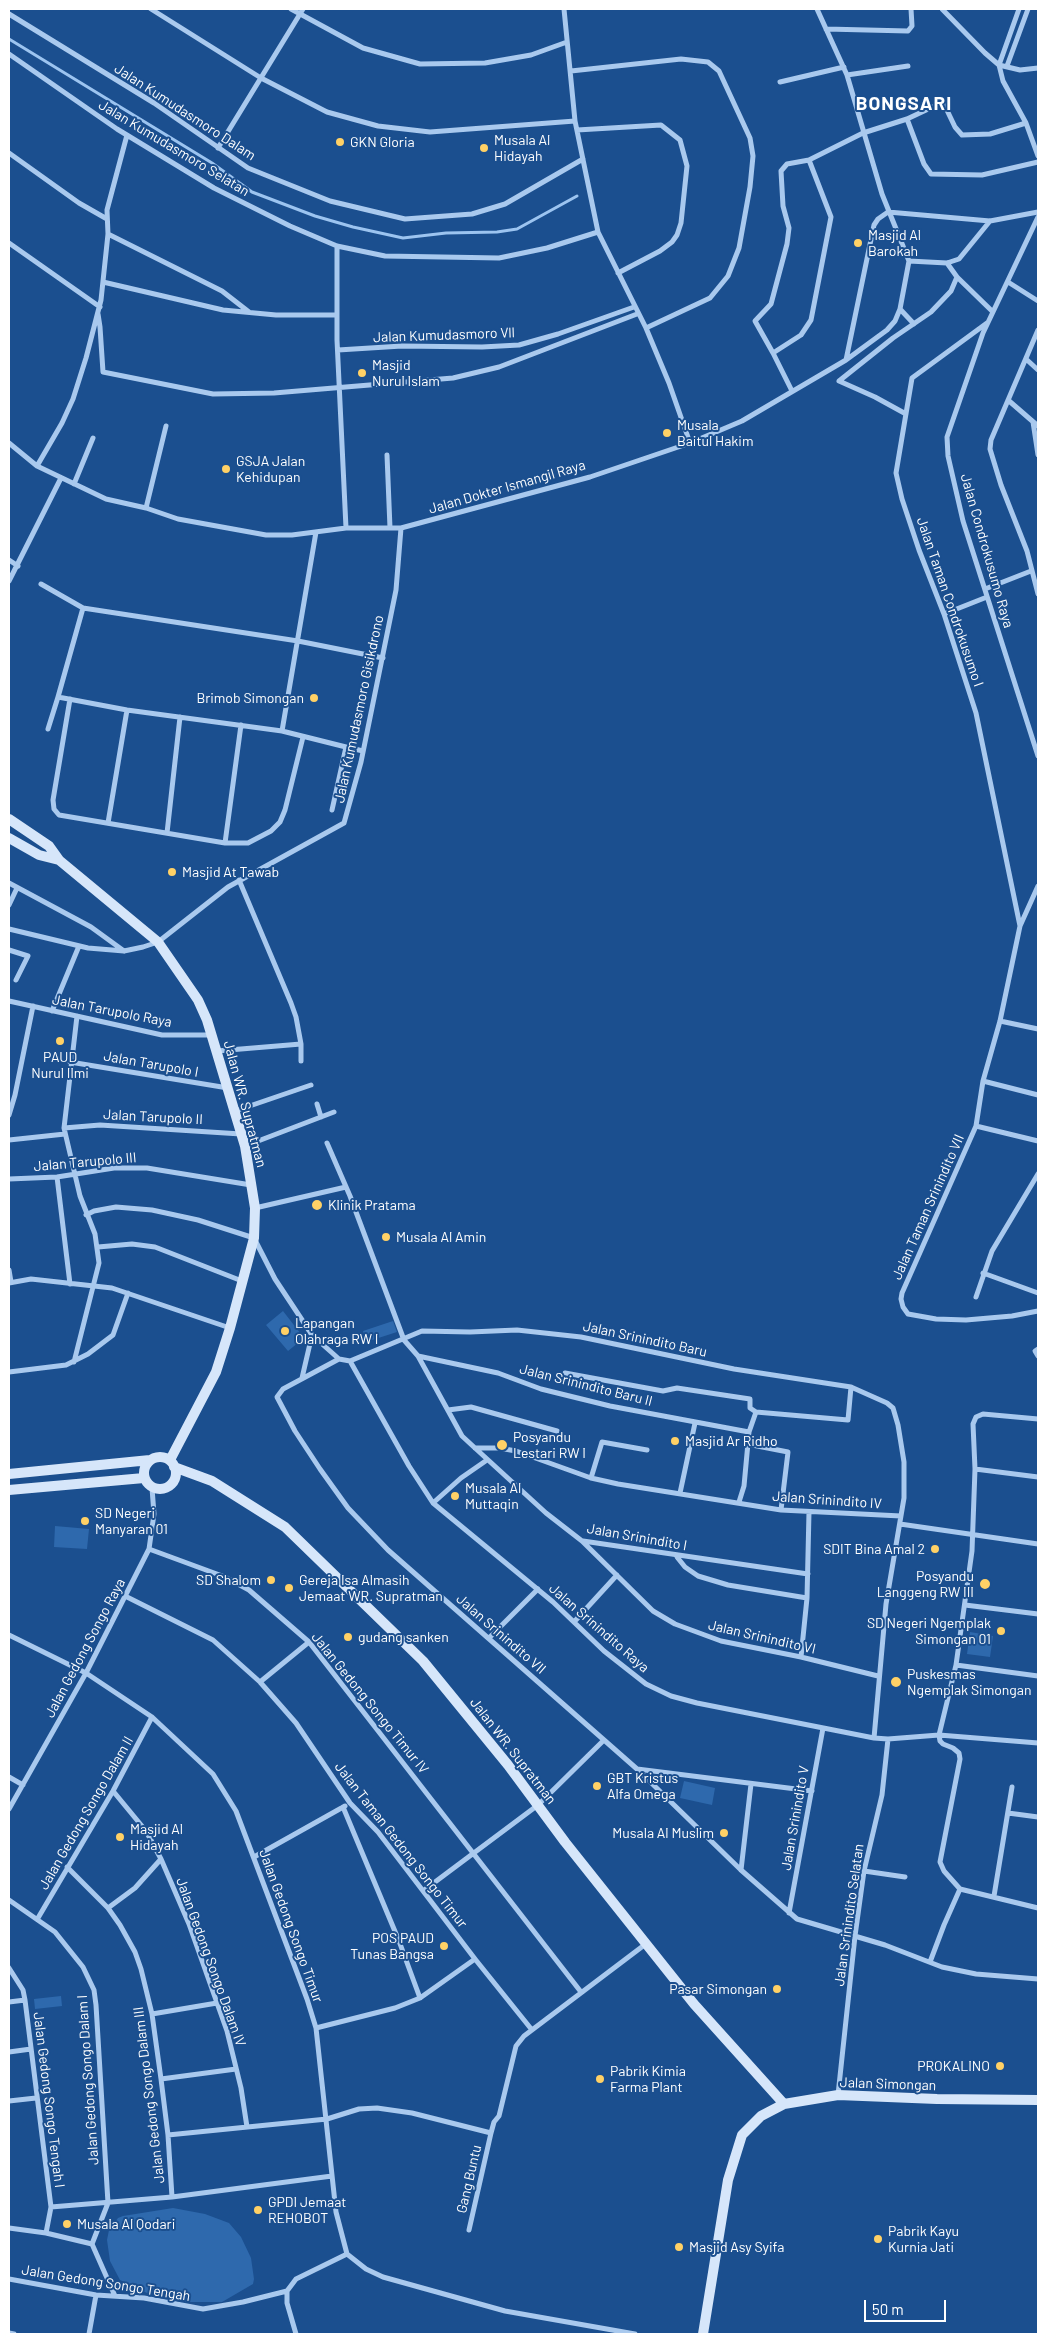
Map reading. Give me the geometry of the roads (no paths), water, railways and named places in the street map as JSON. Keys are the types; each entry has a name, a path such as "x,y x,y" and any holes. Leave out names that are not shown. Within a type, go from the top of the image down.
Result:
{"main road":[{"name":"Jalan WR. Supratman","path":"9,819 49,846 59,860 158,942 198,1000 212,1035 242,1134 255,1208 254,1238 216,1372 172,1464 212,1481 285,1527 423,1661 647,1942 694,2004 784,2104"},
{"name":"Jalan WR. Supratman","path":"9,838 39,855 59,860"},
{"path":"9,1474 150,1460 156,1457 172,1464 175,1480 169,1487 161,1490 152,1488 144,1478 143,1472 150,1460"},
{"path":"9,1490 144,1478"},
{"name":"Jalan Simongan","path":"703,2334 728,2180 742,2135 752,2124 784,2104 838,2095 937,2099 1038,2100"}],"street":[{"path":"151,9 261,78 327,112 378,126 430,132 575,121"},
{"path":"291,9 363,48 420,64 484,63 531,55 567,42"},
{"path":"218,148 303,9"},
{"path":"564,9 575,121 598,232 646,328 669,383 690,443"},
{"path":"817,9 847,75 888,212 909,261 947,263 959,259 990,221"},
{"path":"826,29 908,31 912,26 911,9"},
{"path":"942,9 985,54 1000,65 1020,70 1038,68"},
{"path":"1018,9 1000,65 1003,82 1026,123 1038,156"},
{"path":"1007,66 1028,9"},
{"name":"Jalan Kumudasmoro Dalam","path":"9,14 154,103 248,168 330,201 405,219 472,214 505,204 582,159"},
{"name":"Jalan Kumudasmoro Selatan","path":"9,54 127,135 214,188 290,226 337,246 385,256 499,258 547,248 598,232"},
{"path":"571,71 681,59 708,62 719,72 750,138 753,156 750,187 739,248 728,276 710,298 646,328"},
{"path":"847,75 908,66"},
{"path":"780,82 844,68"},
{"path":"792,391 755,321 771,304 787,244 789,228 783,206 780,178 787,164 809,160 863,133 907,119 941,103 944,104 956,127 962,134 990,134 1026,123"},
{"path":"907,119 924,164 931,174 982,175 1038,162"},
{"path":"577,130 661,125 680,140 687,166 681,223 677,235 672,242 660,251 618,272"},
{"path":"37,466 62,423 73,399 98,314 108,234 107,218 127,135"},
{"path":"9,153 79,204 107,218"},
{"path":"773,353 801,335 808,325 830,228 831,217 809,160"},
{"path":"846,360 874,225 878,219 888,212 990,221 1038,212"},
{"name":"Jalan Condrokusumo Raya","path":"1038,217 987,323 947,437 948,456 963,521 1038,756"},
{"path":"108,234 222,291 250,313"},
{"path":"9,243 100,306"},
{"path":"337,246 339,386 346,528"},
{"name":"Jalan Dokter Ismangil Raya","path":"10,446 37,466 106,499 146,508 178,518 266,535 346,528 401,528 590,476 690,443 742,420 846,360 887,330 900,309 909,261"},
{"path":"947,263 957,277 993,312"},
{"path":"906,414 875,397 839,381 948,296 957,277"},
{"path":"103,282 224,310 250,313 337,316"},
{"path":"1008,282 1038,301"},
{"name":"Jalan Kumudasmoro Vll","path":"338,350 402,346 482,347 519,344 558,334 634,307"},
{"path":"900,309 914,324"},
{"path":"98,314 102,369 106,374 213,394 274,393 339,386 454,378 499,367 638,314"},
{"name":"Jalan Taman Condrokusumo I","path":"987,323 912,378 896,469 919,550 944,614 976,713 1020,926"},
{"path":"1038,330 990,440 990,449 1027,551 1038,594"},
{"path":"1026,359 1038,370"},
{"path":"1008,400 1036,424 1038,455"},
{"path":"146,508 166,426"},
{"path":"74,484 93,438"},
{"path":"387,455 390,528"},
{"path":"9,581 61,478"},
{"name":"Jalan Kumudasmoro Gisikdrono","path":"158,942 239,880 344,824 363,751 383,658 396,590 401,528"},
{"path":"282,731 316,532"},
{"path":"9,560 18,566"},
{"path":"985,589 1031,571"},
{"path":"41,584 83,608 298,641 383,658"},
{"path":"944,614 988,597"},
{"path":"48,729 83,608"},
{"path":"58,697 128,710 282,731 363,751"},
{"path":"70,699 53,800 54,809 59,815 225,844 248,843 272,832 280,822 285,810 303,737"},
{"path":"108,823 128,710"},
{"path":"167,833 180,717"},
{"path":"225,844 240,725"},
{"path":"332,810 346,747"},
{"path":"9,814 39,834 39,838"},
{"path":"239,880 296,1017 301,1044 301,1060"},
{"path":"9,883 91,927 124,951"},
{"path":"1038,886 1020,926 1000,1021 983,1081 976,1126 1038,1141"},
{"path":"9,904 17,888"},
{"path":"9,929 79,946 124,951 158,942"},
{"path":"52,1011 79,946"},
{"path":"9,950 28,956 16,980"},
{"name":"Jalan Tarupolo Raya","path":"9,1001 162,1035 212,1035"},
{"path":"9,1115 15,1095 33,1006"},
{"path":"74,1362 93,1286 99,1270 98,1247 74,1175 64,1131 70,1062 77,1016"},
{"path":"1000,1021 1038,1029"},
{"path":"217,1051 301,1044"},
{"name":"Jalan Tarupolo I","path":"70,1062 228,1088"},
{"path":"983,1081 1038,1095"},
{"path":"236,1111 311,1085"},
{"path":"317,1104 321,1117"},
{"path":"245,1146 334,1112"},
{"name":"Jalan Tarupolo II","path":"9,1140 100,1125 242,1134"},
{"name":"Jalan Taman Srinindito VII","path":"976,1126 902,1293 901,1304 908,1314 912,1316 936,1319 966,1320 1012,1316 1038,1311"},
{"path":"327,1143 346,1187 404,1340"},
{"name":"Jalan Tarupolo III","path":"9,1180 57,1177 114,1168 147,1168 252,1185"},
{"path":"976,1296 992,1251 1038,1174"},
{"path":"57,1177 70,1284"},
{"path":"255,1208 346,1187"},
{"path":"86,1215 94,1211 116,1207 152,1210 198,1220 254,1238 275,1278 312,1335 339,1359 350,1361"},
{"path":"98,1247 132,1244 155,1247 242,1280"},
{"path":"9,1270 10,1283 31,1279 112,1288 230,1328"},
{"path":"983,1273 1038,1293"},
{"path":"9,1372 66,1365 74,1362 113,1335 128,1294"},
{"name":"Jalan Srinindito Baru","path":"350,1361 422,1331 470,1332 517,1330 581,1337 734,1369 851,1387 893,1408 898,1425 904,1462 901,1516"},
{"path":"302,1378 312,1335"},
{"name":"Jalan Srinindito I","path":"404,1340 418,1356 462,1436 546,1513 582,1541 676,1557 808,1574"},
{"path":"1038,1349 1035,1352 1038,1356"},
{"name":"Jalan Srinindito Baru II","path":"418,1356 498,1373 541,1389 591,1401 695,1423 749,1432"},
{"path":"302,1378 339,1359"},
{"name":"Jalan Srinindito Raya","path":"350,1361 409,1466 433,1503 538,1589 604,1651 646,1684 671,1696 874,1738 888,1739 939,1735 1038,1744"},
{"path":"565,1373 663,1391 677,1388 750,1399 750,1408 756,1412 848,1420 851,1387"},
{"name":"Jalan Srinindito VII","path":"302,1378 283,1389 277,1397 278,1400 295,1431 348,1508 388,1550 604,1740 741,1870 797,1919 885,1945 930,1962 976,1974 1038,1979"},
{"path":"448,1410 471,1406 557,1430"},
{"path":"739,1502 744,1486 749,1432 756,1412"},
{"path":"1038,1419 983,1414 976,1416 972,1424 975,1470 974,1534 956,1665 939,1735 940,1741 953,1748 958,1753 960,1759 940,1862 944,1871 960,1889 1038,1908"},
{"path":"680,1493 695,1423"},
{"path":"591,1478 602,1442 647,1450"},
{"path":"748,1444 788,1452 781,1510"},
{"name":"Jalan Srinindito IV","path":"475,1448 516,1451 591,1478 627,1486 781,1510 901,1516 886,1604 878,1676 874,1738"},
{"path":"433,1503 461,1478 487,1460"},
{"path":"975,1470 1038,1477"},
{"name":"Jalan Gedong Songo Raya","path":"9,1809 86,1672 149,1549 154,1514 152,1488"},
{"path":"801,1657 807,1598 809,1512"},
{"path":"900,1524 1038,1544"},
{"name":"Jalan Srinindito VI","path":"582,1541 653,1611 675,1624 721,1642 801,1657 878,1676"},
{"name":"Jalan Gedong Songo Timur IV","path":"149,1549 225,1577 248,1590 309,1642 581,1992"},
{"path":"676,1557 698,1576 720,1583 807,1598"},
{"path":"574,1622 617,1575"},
{"path":"489,1638 538,1589"},
{"name":"Jalan Taman Gedong Songo Timur","path":"126,1596 213,1640 260,1682 296,1723 350,1803 378,1832 532,2030"},
{"path":"965,1605 1038,1614"},
{"name":"Jalan Gedong Songo Timur","path":"9,1635 86,1672 152,1717 212,1774 236,1811 316,2028 336,2212 347,2254"},
{"path":"260,1682 309,1642"},
{"path":"956,1665 1038,1676"},
{"name":"Jalan Gedong Songo Dalam II","path":"38,1918 113,1791 152,1717"},
{"name":"Jalan Srinindito V","path":"789,1912 823,1728"},
{"name":"Jalan Srinindito Selatan","path":"838,2095 864,1871 882,1795 888,1739"},
{"path":"423,1891 538,1805 604,1740"},
{"path":"637,1770 812,1791"},
{"path":"9,1777 23,1785"},
{"path":"741,1870 752,1784"},
{"path":"994,1896 1012,1787"},
{"name":"Jalan Gedong Songo Dalam IV","path":"113,1791 146,1831 161,1859 189,1924 217,2003 236,2069 247,2127"},
{"path":"254,1857 350,1803"},
{"path":"343,1807 399,1941 420,1998"},
{"path":"1008,1813 1038,1817"},
{"path":"108,1908 135,1888 161,1859"},
{"name":"Jalan Gedong Songo Dalam III","path":"67,1868 108,1908 120,1925 135,1952 145,1981 152,2014 161,2079 168,2135 172,2197"},
{"path":"864,1871 905,1877"},
{"path":"930,1962 960,1889"},
{"name":"Jalan Gedong Songo Dalam I","path":"9,1900 38,1918 55,1932 83,1967 94,1990 108,2203"},
{"name":"Gang Buntu","path":"469,2230 491,2133 494,2122 499,2116 516,2046 532,2030 647,1942"},
{"path":"316,2028 395,2008 420,1998 475,1959"},
{"name":"Jalan Gedong Songo Tengah I","path":"9,1968 23,1990 25,2000 51,2208 46,2233"},
{"path":"9,2002 25,2000"},
{"path":"152,2014 217,2003"},
{"path":"9,2052 31,2049"},
{"path":"161,2079 236,2069"},
{"path":"9,2101 36,2098"},
{"path":"168,2135 327,2119 359,2110 389,2109 491,2133"},
{"path":"51,2208 172,2197 332,2176"},
{"path":"108,2203 92,2244 115,2296"},
{"path":"9,2228 46,2233 92,2244"},
{"path":"296,2334 287,2303 287,2291 296,2279 347,2254 366,2270 383,2277 505,2311 635,2334"},
{"name":"Jalan Gedong Songo Tengah","path":"9,2279 96,2295 144,2298 203,2309 243,2302 287,2291"},
{"path":"88,2334 96,2295"},
{"path":"9,2333 14,2334"}],"waterway":[{"path":"9,39 212,163 252,192 315,216 353,227 403,238 446,233 497,232 517,229 577,196"}],"place":[{"name":"GKN Gloria","path":"340,142"},
{"name":"Musala Al Hidayah","path":"484,148"},
{"name":"Masjid Al Barokah","path":"858,243"},
{"name":"Masjid Nurul Islam","path":"362,373"},
{"name":"Musala Baitul Hakim","path":"667,433"},
{"name":"GSJA Jalan Kehidupan","path":"226,469"},
{"name":"Brimob Simongan","path":"314,698"},
{"name":"Masjid At Tawab","path":"172,872"},
{"name":"PAUD Nurul Ilmi","path":"60,1041"},
{"name":"Klinik Pratama","path":"317,1205"},
{"name":"Musala Al Amin","path":"386,1237"},
{"name":"Lapangan Olahraga RW I","path":"285,1331"},
{"name":"Masjid Ar Ridho","path":"675,1441"},
{"name":"Posyandu Lestari RW I","path":"502,1445"},
{"name":"Musala Al Muttaqin","path":"455,1496"},
{"name":"SD Negeri Manyaran 01","path":"85,1521"},
{"name":"SDIT Bina Amal 2","path":"935,1549"},
{"name":"SD Shalom","path":"271,1580"},
{"name":"Posyandu Langgeng RW III","path":"985,1584"},
{"name":"Gereja Isa Almasih Jemaat WR. Supratman","path":"289,1588"},
{"name":"SD Negeri Ngemplak Simongan 01","path":"1001,1631"},
{"name":"gudang sanken","path":"348,1637"},
{"name":"Puskesmas Ngemplak Simongan","path":"896,1682"},
{"name":"GBT Kristus Alfa Omega","path":"597,1786"},
{"name":"Musala Al Muslim","path":"724,1833"},
{"name":"Masjid Al Hidayah","path":"120,1837"},
{"name":"POS PAUD Tunas Bangsa","path":"444,1946"},
{"name":"Pasar Simongan","path":"777,1989"},
{"name":"PROKALINO","path":"1000,2066"},
{"name":"Pabrik Kimia Farma Plant","path":"600,2079"},
{"name":"GPDI Jemaat REHOBOT","path":"258,2210"},
{"name":"Musala Al Qodari","path":"67,2224"},
{"name":"Pabrik Kayu Kurnia Jati","path":"878,2239"},
{"name":"Masjid Asy Syifa","path":"679,2247"}],"district":[{"name":"BONGSARI","path":"904,104"}]}
